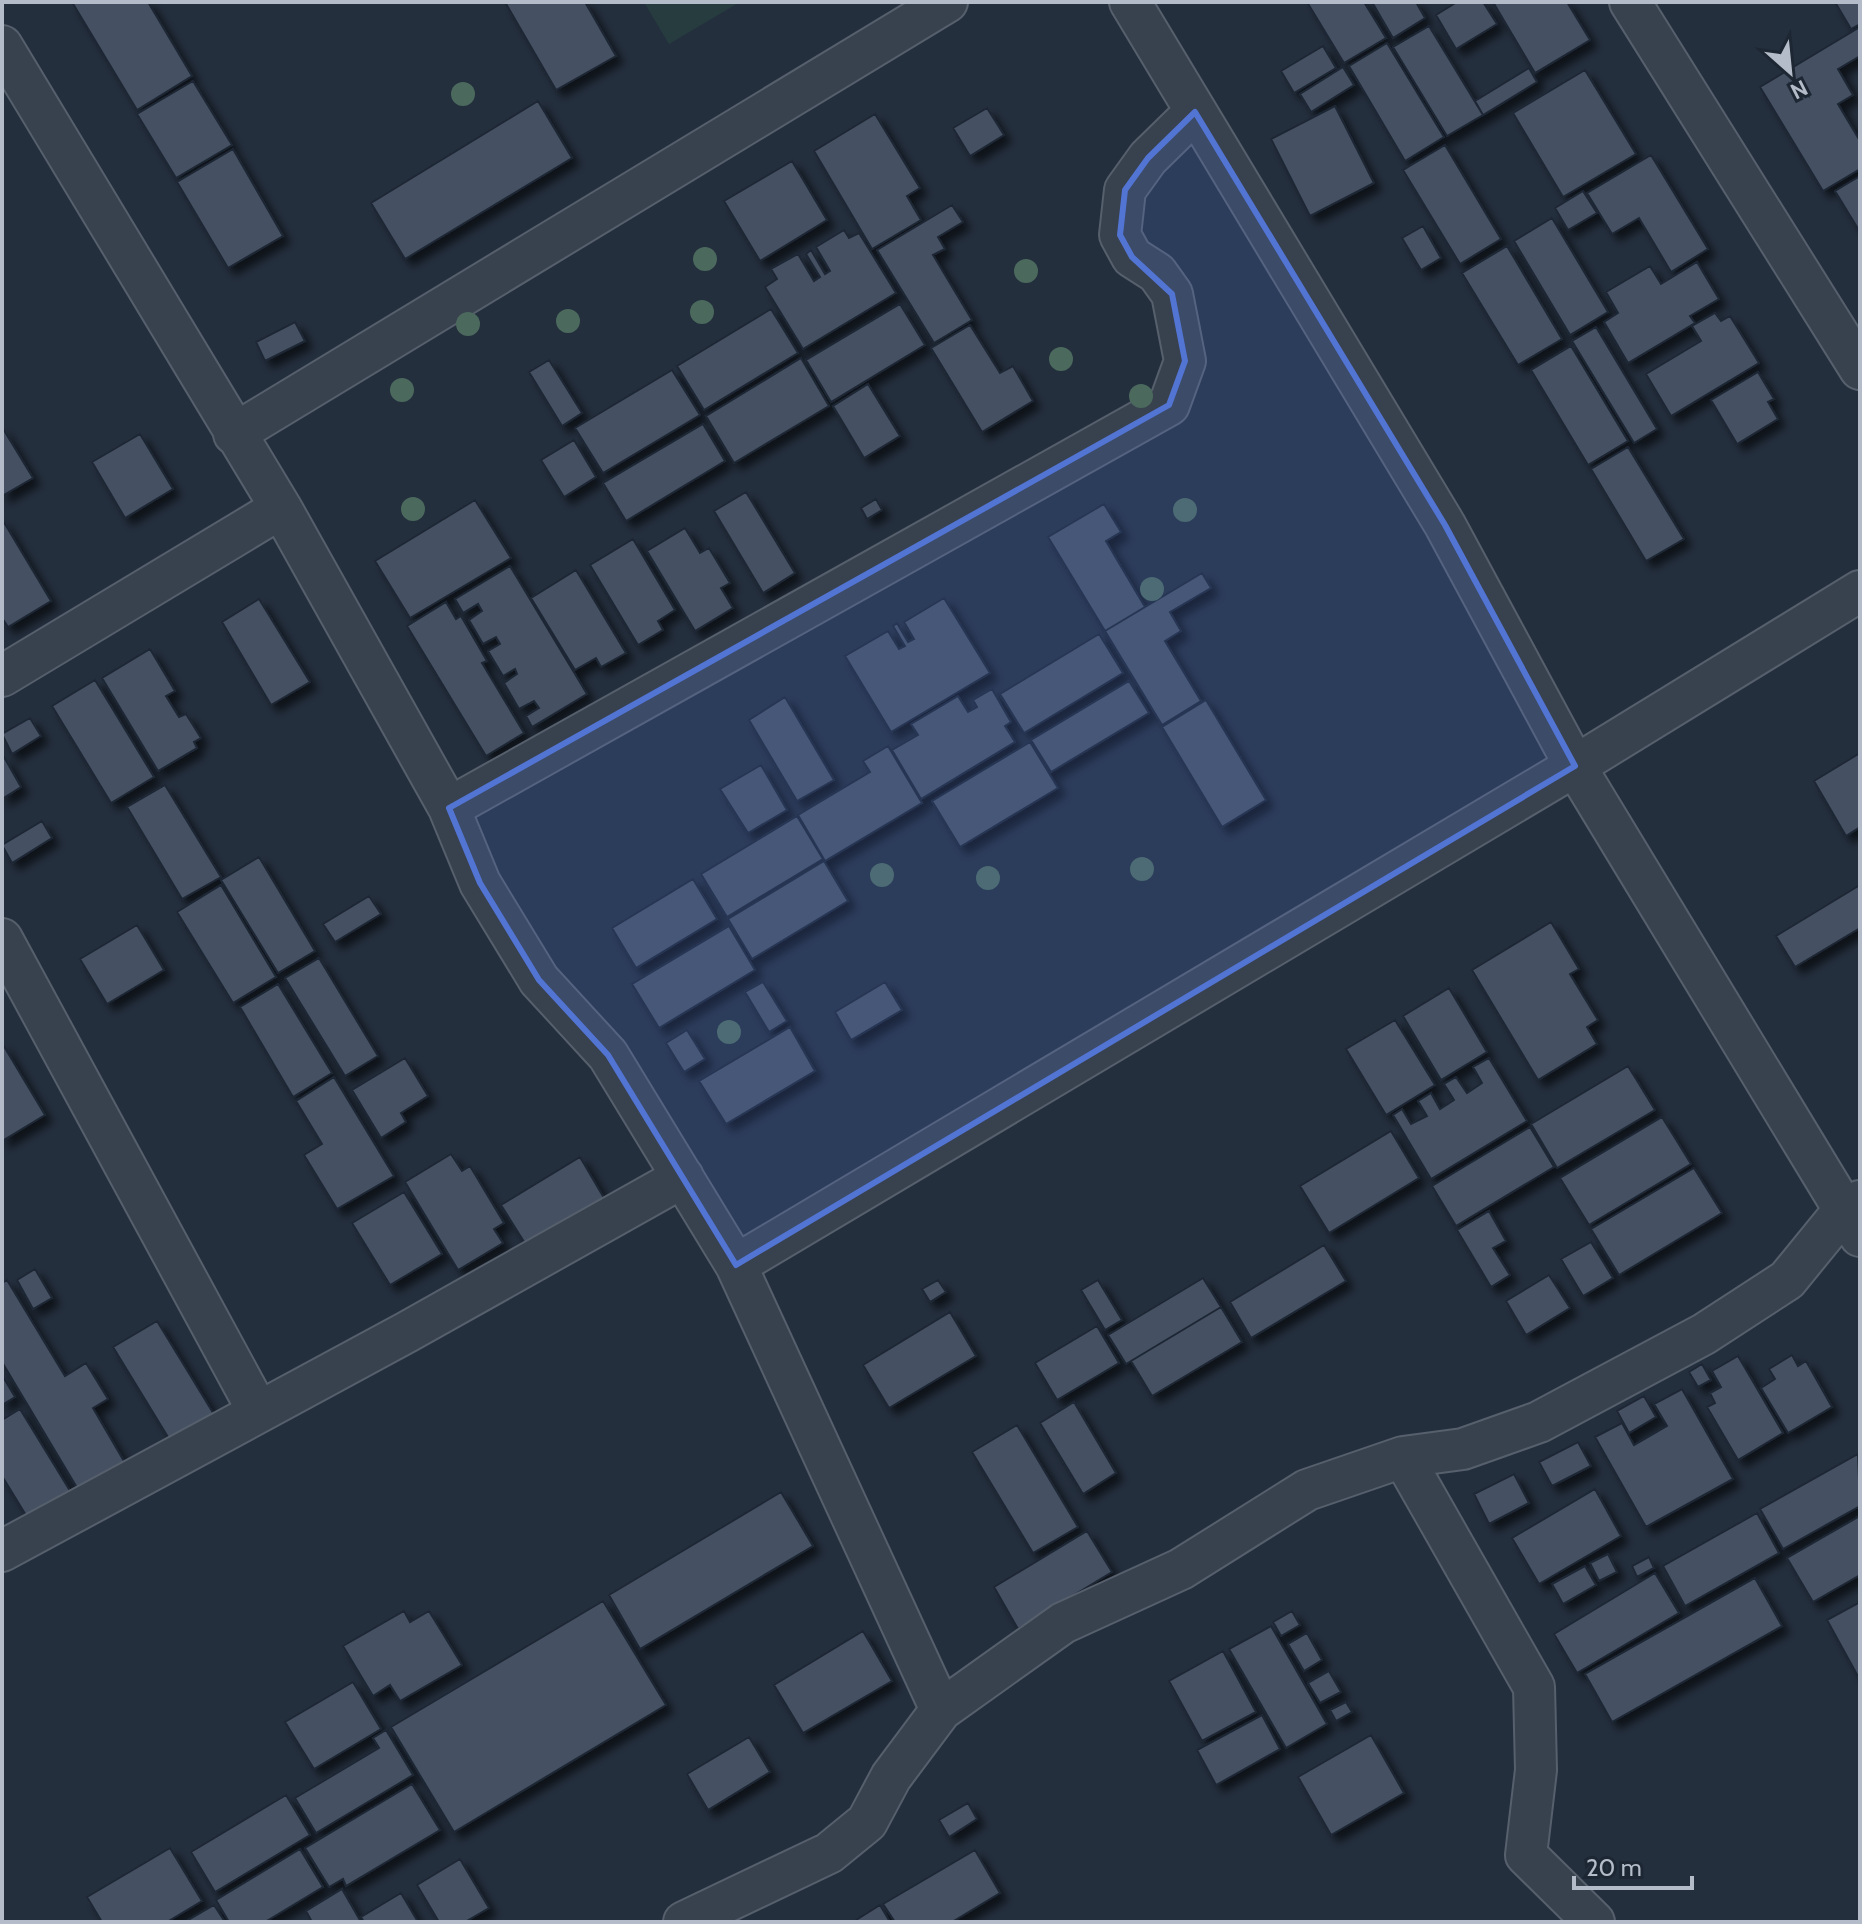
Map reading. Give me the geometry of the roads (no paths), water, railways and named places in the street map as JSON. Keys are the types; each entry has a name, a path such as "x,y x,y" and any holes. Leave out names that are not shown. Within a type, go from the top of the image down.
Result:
{"street":[{"path":"234,434 947,2"},
{"path":"684,1922 829,1853 867,1822 891,1777 941,1710 1063,1623 1181,1569 1307,1490 1403,1457 1463,1449 1539,1422 1704,1334 1787,1280 1855,1215 1575,766 1445,525 1130,2"},
{"path":"1630,2 1860,369"},
{"path":"2,46 281,508 449,808 480,883 539,980 608,1055 736,1265 941,1710"},
{"path":"449,808 1169,405 1185,361 1172,294 1157,273 1132,257 1120,235 1125,190 1148,158 1195,112"},
{"path":"2,676 281,508"},
{"path":"736,1265 1575,766 1860,591"},
{"path":"2,939 258,1411"},
{"path":"2,1551 407,1332 683,1177"},
{"path":"1403,1457 1534,1687 1536,1770 1526,1855 1594,1922"}]}
